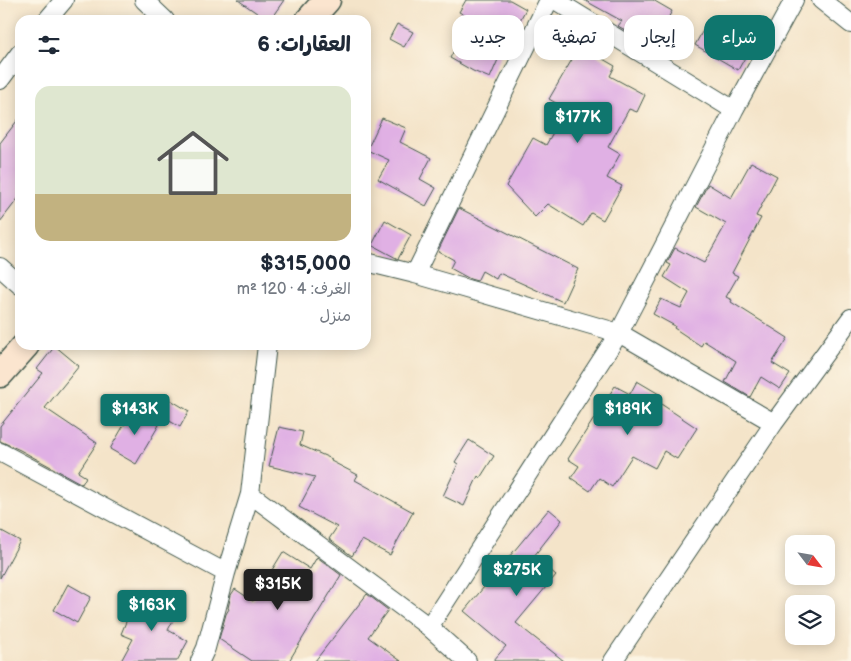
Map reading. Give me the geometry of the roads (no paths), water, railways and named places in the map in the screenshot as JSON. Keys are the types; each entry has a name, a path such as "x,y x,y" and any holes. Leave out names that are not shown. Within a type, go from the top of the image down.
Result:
{"street":[{"path":"51,15 64,0"},
{"path":"144,0 160,15"},
{"path":"314,15 328,0"},
{"path":"415,274 550,0"},
{"path":"555,0 734,110"},
{"path":"429,627 619,333 734,110 794,0"},
{"path":"821,0 851,24"},
{"path":"0,80 15,60"},
{"path":"371,263 415,274 619,333 774,423"},
{"path":"0,267 15,280"},
{"path":"613,661 774,423 851,318"},
{"path":"0,374 22,350"},
{"path":"200,661 206,648 250,494 266,350"},
{"path":"0,452 226,573"},
{"path":"250,494 429,627 467,661"}]}
